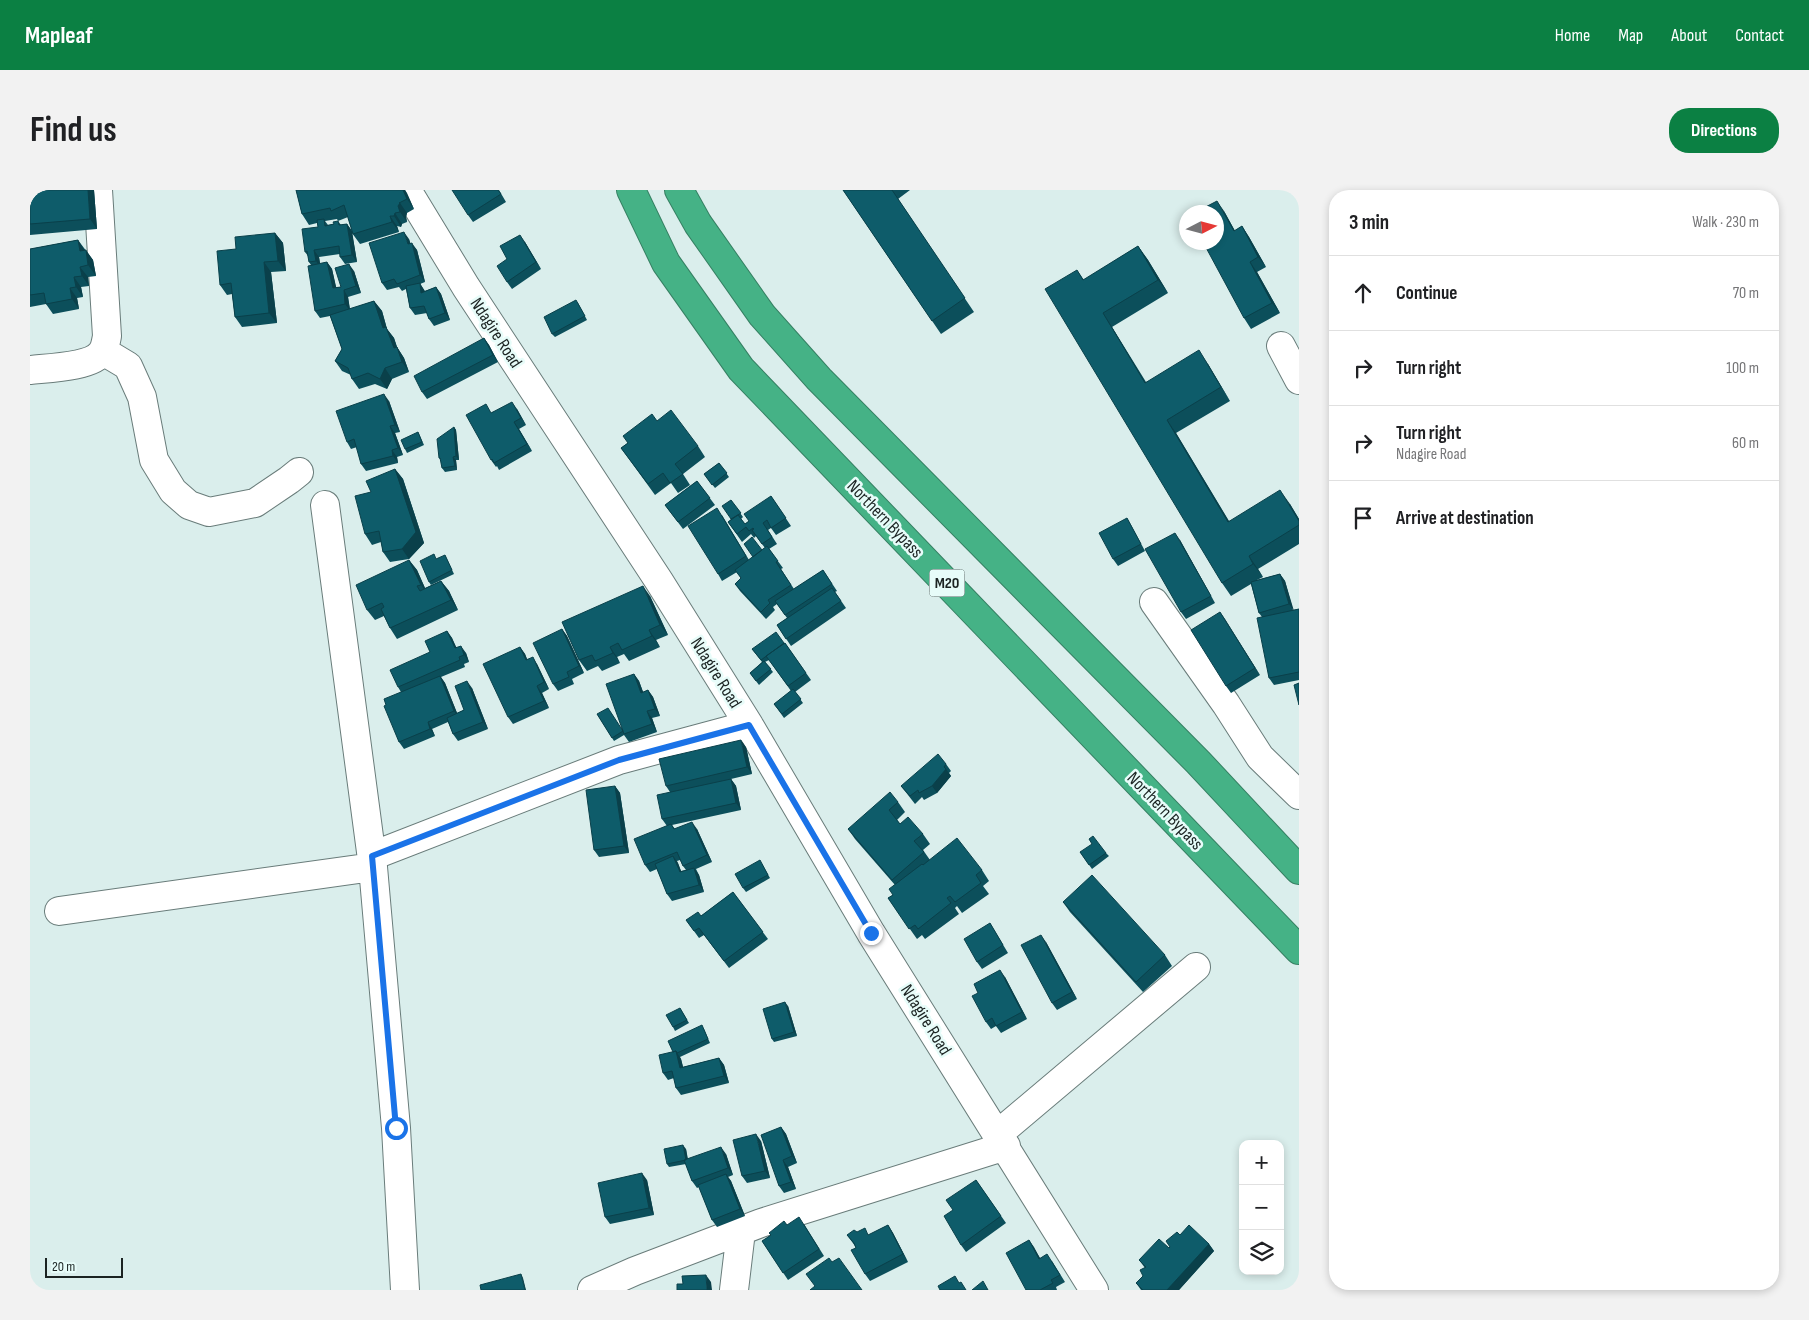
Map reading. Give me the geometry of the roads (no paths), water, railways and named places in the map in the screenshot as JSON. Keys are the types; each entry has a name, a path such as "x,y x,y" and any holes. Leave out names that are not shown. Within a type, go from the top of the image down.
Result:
{"highway":[{"name":"Northern Bypass","path":"631,190 666,263 742,369 1299,950"},
{"path":"679,190 698,224 762,315 819,379 1198,762 1299,870"}],"street":[{"path":"30,370 82,363 97,357 103,351 107,336 98,190"},
{"name":"Ndagire Road","path":"407,190 466,287 659,581 749,725 871,933 1094,1290"},
{"path":"1281,346 1299,380"},
{"path":"103,351 128,366 142,397 154,460 172,491 189,505 209,512 255,503 299,472"},
{"path":"325,506 373,862 396,1128 405,1290"},
{"path":"1154,602 1226,704 1260,757 1299,795"},
{"path":"59,910 373,862 619,760 749,725"},
{"path":"592,1290 771,1220 1002,1140 1196,967"},
{"path":"734,1290 741,1231"}]}
